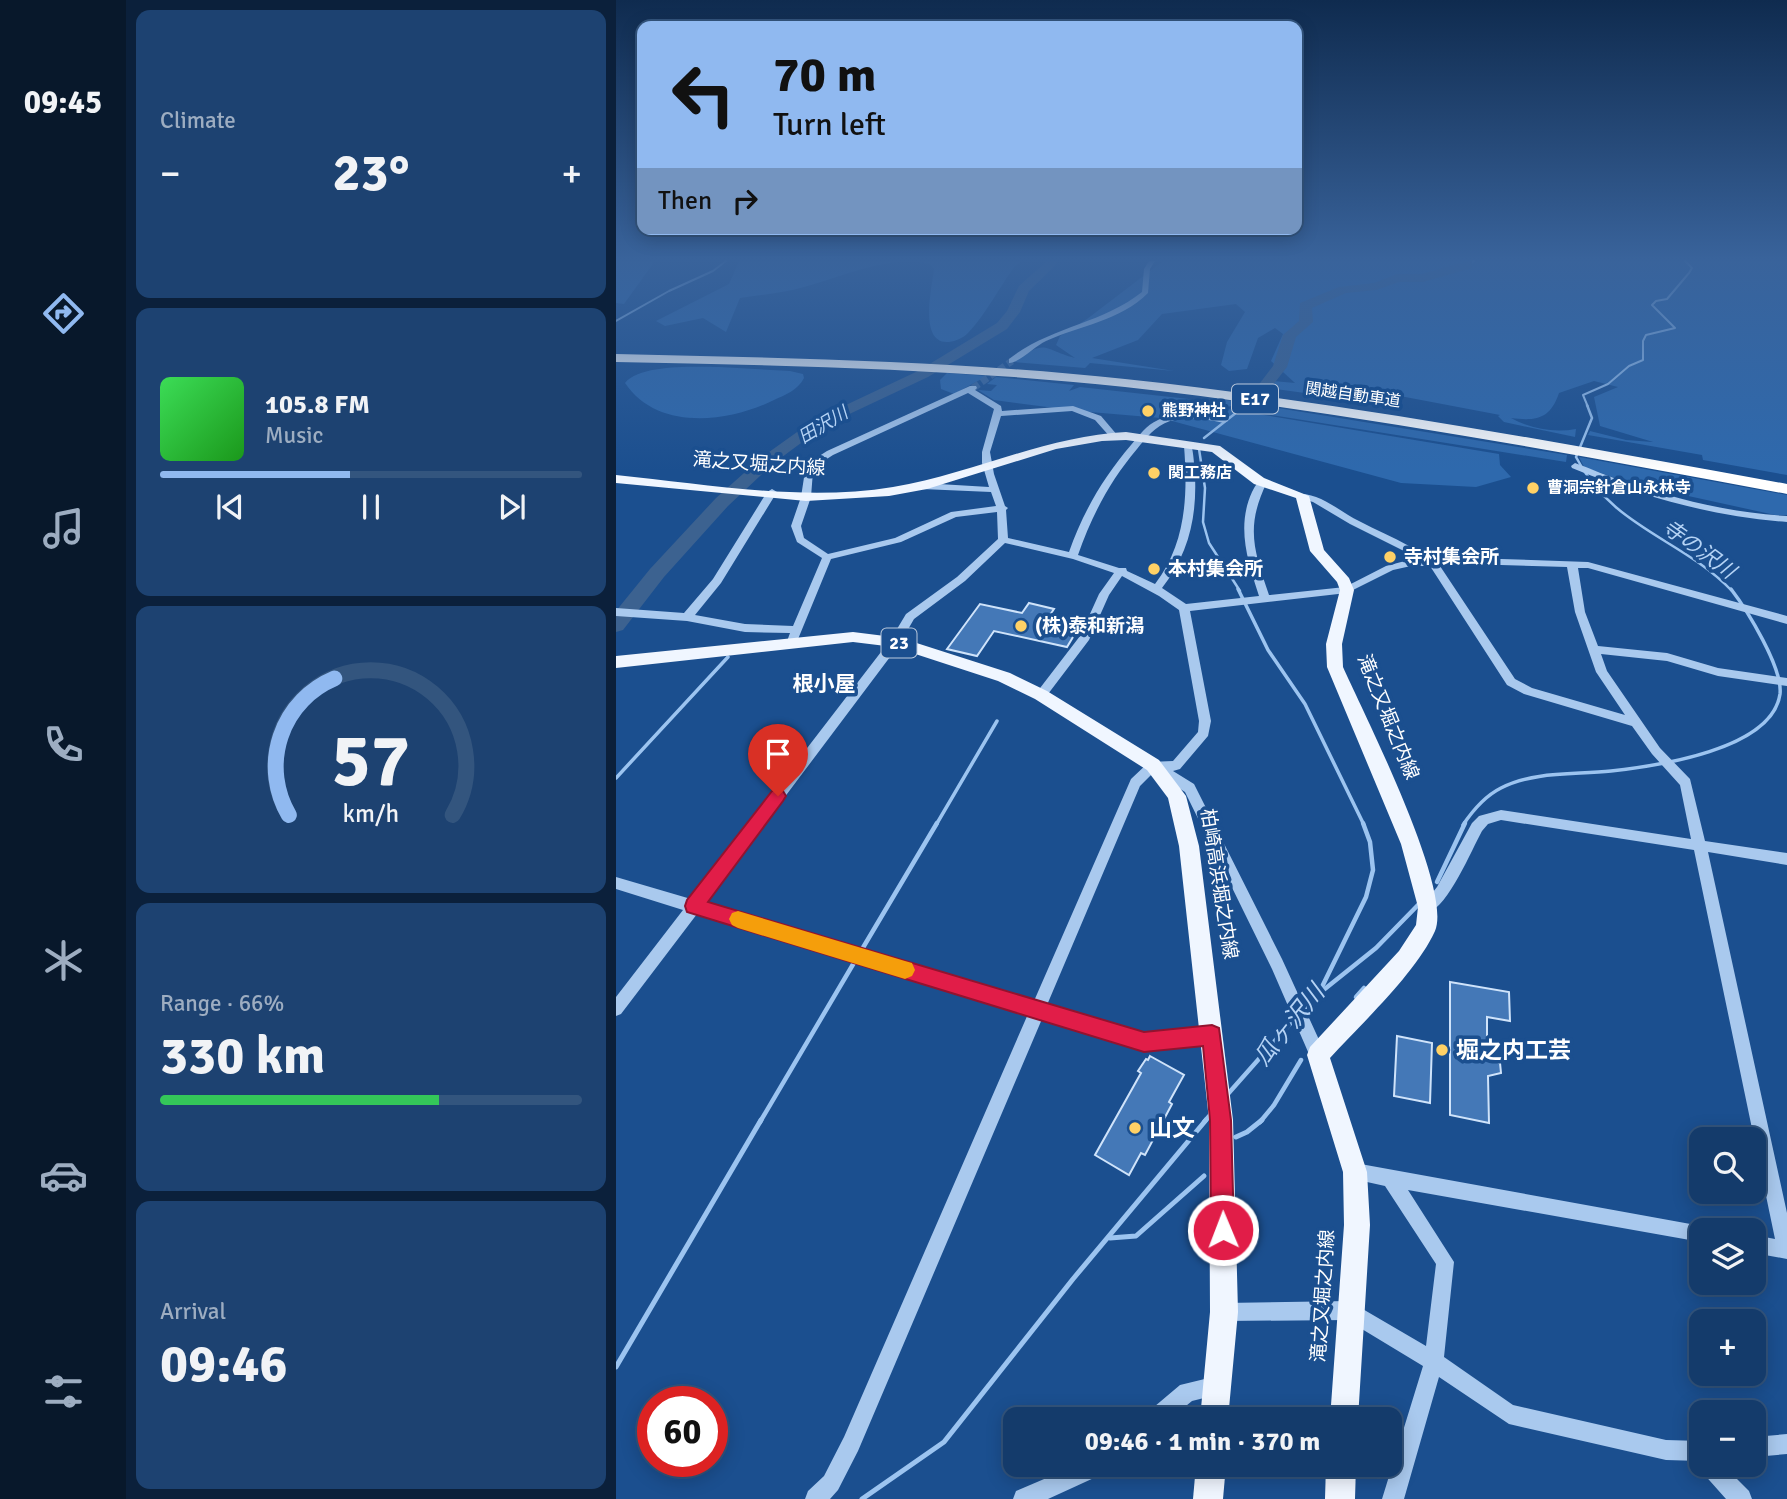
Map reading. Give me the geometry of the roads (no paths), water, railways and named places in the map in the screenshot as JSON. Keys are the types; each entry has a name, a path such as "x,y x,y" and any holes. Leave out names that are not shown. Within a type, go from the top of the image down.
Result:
{"highway":[{"path":"616,346 737,349 755,353"},
{"name":"関越自動車道","path":"616,352 755,353 954,365 1124,383 1442,425 1559,444 1787,489"},
{"name":"関越自動車道","path":"616,360 663,358 902,362"},
{"name":"関越自動車道","path":"1602,453 1787,480"}],"main road":[{"name":"滝之又堀之内線","path":"616,480 709,489 766,491 806,497 889,492 922,486 1054,446 1114,436 1216,449 1262,482 1302,496"},
{"path":"1302,496 1317,551 1344,581 1347,590"},
{"name":"滝之又堀之内線","path":"1347,590 1334,644 1335,667 1411,844 1428,907"},
{"name":"柏崎高浜堀之内線","path":"616,662 794,637 895,642 1004,677 1041,695 1153,765 1177,796 1189,846 1221,1120 1224,1312 1215,1407"},
{"path":"1318,1055 1406,958 1426,927 1428,907"},
{"name":"滝之又堀之内線","path":"1318,1055 1355,1172 1357,1225 1349,1310 1345,1407"},
{"path":"1208,1499 1210,1477"},
{"path":"1340,1499 1341,1477"}],"street":[{"path":"1012,361 1035,343 1070,331"},
{"path":"616,1009 895,642 910,617 961,579 1003,540 1003,508 986,452 998,408 971,389 821,457 809,471 806,497 796,526 797,535 800,540 827,557 898,540 954,514 1003,508"},
{"path":"998,414 1073,408 1098,418 1114,436"},
{"path":"1073,556 1094,502 1112,470 1136,445 1139,438 1161,421 1207,417 1224,421"},
{"path":"1157,588 1166,578 1184,545 1191,484 1188,446"},
{"path":"1576,467 1695,504 1758,517 1787,519"},
{"path":"1262,482 1251,501 1247,540 1265,599"},
{"path":"922,486 996,490"},
{"path":"687,617 717,581 766,491"},
{"path":"1302,496 1316,500 1406,548 1411,563"},
{"path":"1003,540 1122,570 1157,588 1184,608 1347,590 1390,568 1411,563 1501,562 1604,568 1787,620"},
{"path":"616,612 687,617 794,637 827,557"},
{"path":"1433,563 1511,682 1528,691 1635,722"},
{"path":"1572,565 1580,612 1602,672 1656,751 1686,783 1787,1250 1766,1246"},
{"path":"1041,695 1085,637 1104,594 1122,570"},
{"path":"816,1499 831,1483 851,1444 1135,783 1153,765 1176,766 1204,733 1205,721 1184,608"},
{"path":"1595,650 1667,657 1718,672 1786,681"},
{"path":"1153,765 1190,788 1318,1055"},
{"path":"1428,907 1442,891 1477,827 1492,816 1502,815 1787,859"},
{"path":"616,883 1144,1042 1212,1035"},
{"path":"1355,1172 1689,1231"},
{"path":"1390,1178 1445,1262 1434,1362 1393,1499"},
{"path":"1224,1312 1349,1310 1434,1362 1509,1414 1666,1450 1689,1451"},
{"path":"1169,1407 1187,1392 1217,1386"},
{"path":"1766,1446 1787,1444"},
{"path":"1024,1499 1073,1477"},
{"path":"1720,1477 1741,1499"}],"waterway":[{"name":"田沢川","path":"616,625 657,573 722,502 768,460 819,423 923,374 994,331"},
{"name":"瓜ヶ沢川","path":"1264,387 1280,367 1290,335 1295,331"},
{"name":"寺の沢川","path":"1588,407 1583,395 1608,384 1629,366 1643,360 1643,341 1646,335 1663,331"},
{"name":"瓜ヶ沢川","path":"1204,438 1246,405"},
{"name":"寺の沢川","path":"1587,405 1592,418 1576,457 1591,481 1628,517 1691,558 1732,591"},
{"name":"瓜ヶ沢川","path":"1199,449 1205,488 1203,522 1209,543 1240,591"},
{"name":"瓜ヶ沢川","path":"1238,589 1268,650 1305,704 1364,825"},
{"name":"寺の沢川","path":"1463,825 1485,799 1495,791 1514,783 1541,776 1655,765 1709,752 1735,742 1757,729 1772,713 1780,694 1779,683 1763,640 1731,589"},
{"path":"616,778 728,657"},
{"path":"936,825 997,721"},
{"path":"861,951 937,823"},
{"name":"瓜ヶ沢川","path":"1302,1011 1319,993 1366,897 1373,870 1370,842 1363,823"},
{"name":"寺の沢川","path":"1437,882 1465,823"},
{"name":"寺の沢川","path":"1321,992 1376,948 1419,904"},
{"path":"760,1122 855,961"},
{"path":"1356,997 1364,988"},
{"name":"瓜ヶ沢川","path":"1227,1095 1296,1017"},
{"path":"1261,1121 1274,1105 1301,1060"},
{"name":"瓜ヶ沢川","path":"1204,1122 1211,1114"},
{"path":"616,1367 761,1120"},
{"name":"瓜ヶ沢川","path":"862,1499 944,1442 1073,1279 1206,1120"},
{"path":"1236,1137 1261,1121"},
{"path":"1110,1238 1136,1236 1204,1176"}],"tunnel":[{"path":"973,388 1012,361"}],"place":[{"name":"熊野神社","path":"1148,411"},
{"name":"関工務店","path":"1154,473"},
{"name":"曹洞宗針倉山永林寺","path":"1533,488"},
{"name":"寺村集会所","path":"1390,557"},
{"name":"本村集会所","path":"1154,569"},
{"name":"(株)泰和新潟","path":"1021,626"},
{"name":"堀之内工芸","path":"1442,1050"},
{"name":"山文","path":"1135,1128"}],"district":[{"name":"根小屋","path":"824,684"}]}
